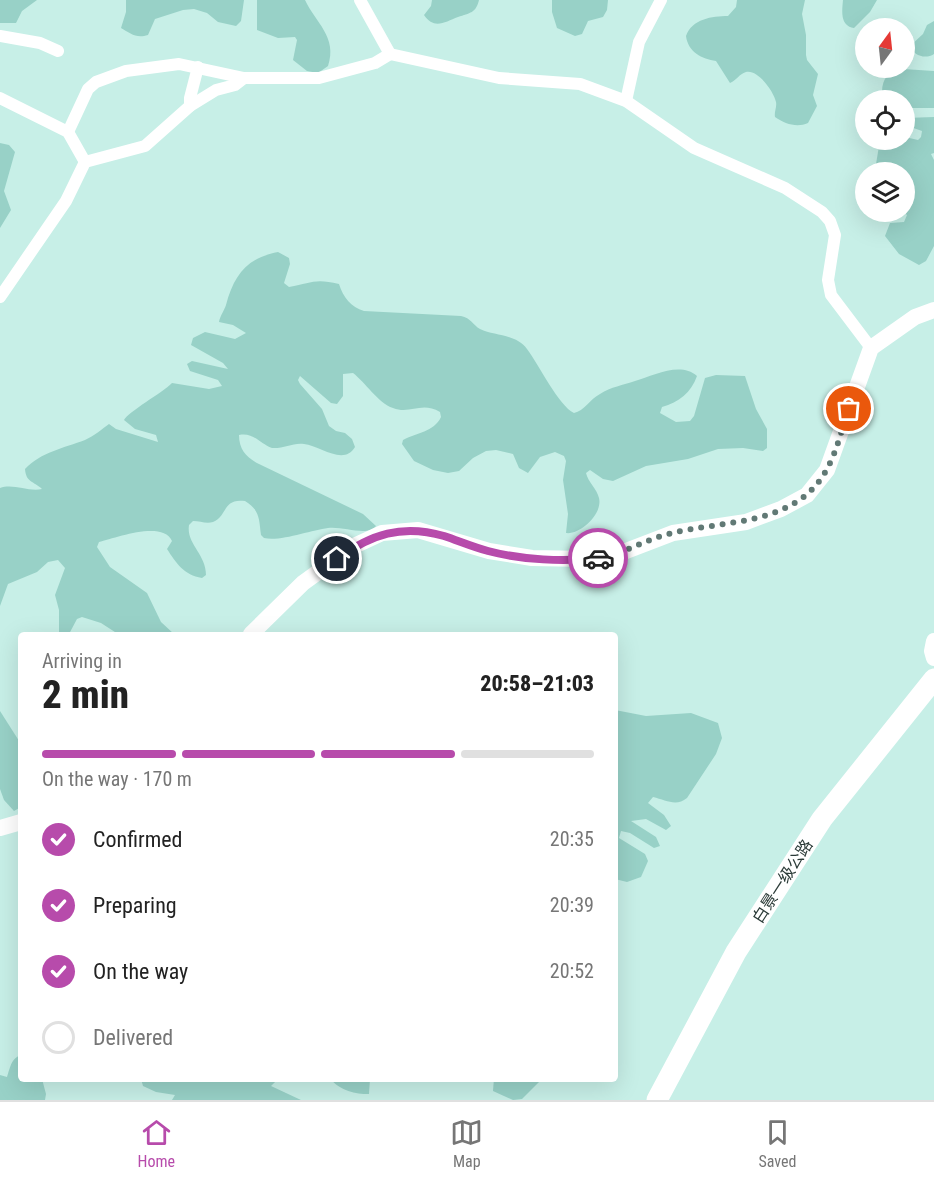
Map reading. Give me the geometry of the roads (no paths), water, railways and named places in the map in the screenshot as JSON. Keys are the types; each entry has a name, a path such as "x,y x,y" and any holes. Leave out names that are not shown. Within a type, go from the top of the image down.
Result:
{"highway":[{"name":"白景一级公路","path":"657,1100 736,952 822,819 934,679"},
{"name":"白景一级公路","path":"674,1100 748,960 834,826 934,702"}],"street":[{"path":"360,0 390,54"},
{"path":"626,101 639,42 661,0"},
{"path":"0,36 40,43 58,51"},
{"path":"68,132 88,89 96,82 126,71 179,64 244,78 319,78 375,63 390,54 499,78 580,84 626,101 694,148 785,188 822,212 831,221 836,235 828,280 831,295 871,348"},
{"path":"190,106 198,67"},
{"path":"0,297 66,201 85,162 145,146 190,106 216,90 235,85 244,78"},
{"path":"0,98 68,132 85,162"},
{"path":"253,632 303,583 354,546 382,533 418,530 489,551 532,558 586,559 614,555 673,532 746,522 781,509 807,495 827,470 871,348 915,317 934,310"},
{"path":"934,641 932,651 934,658"},
{"path":"0,828 18,823"}]}
